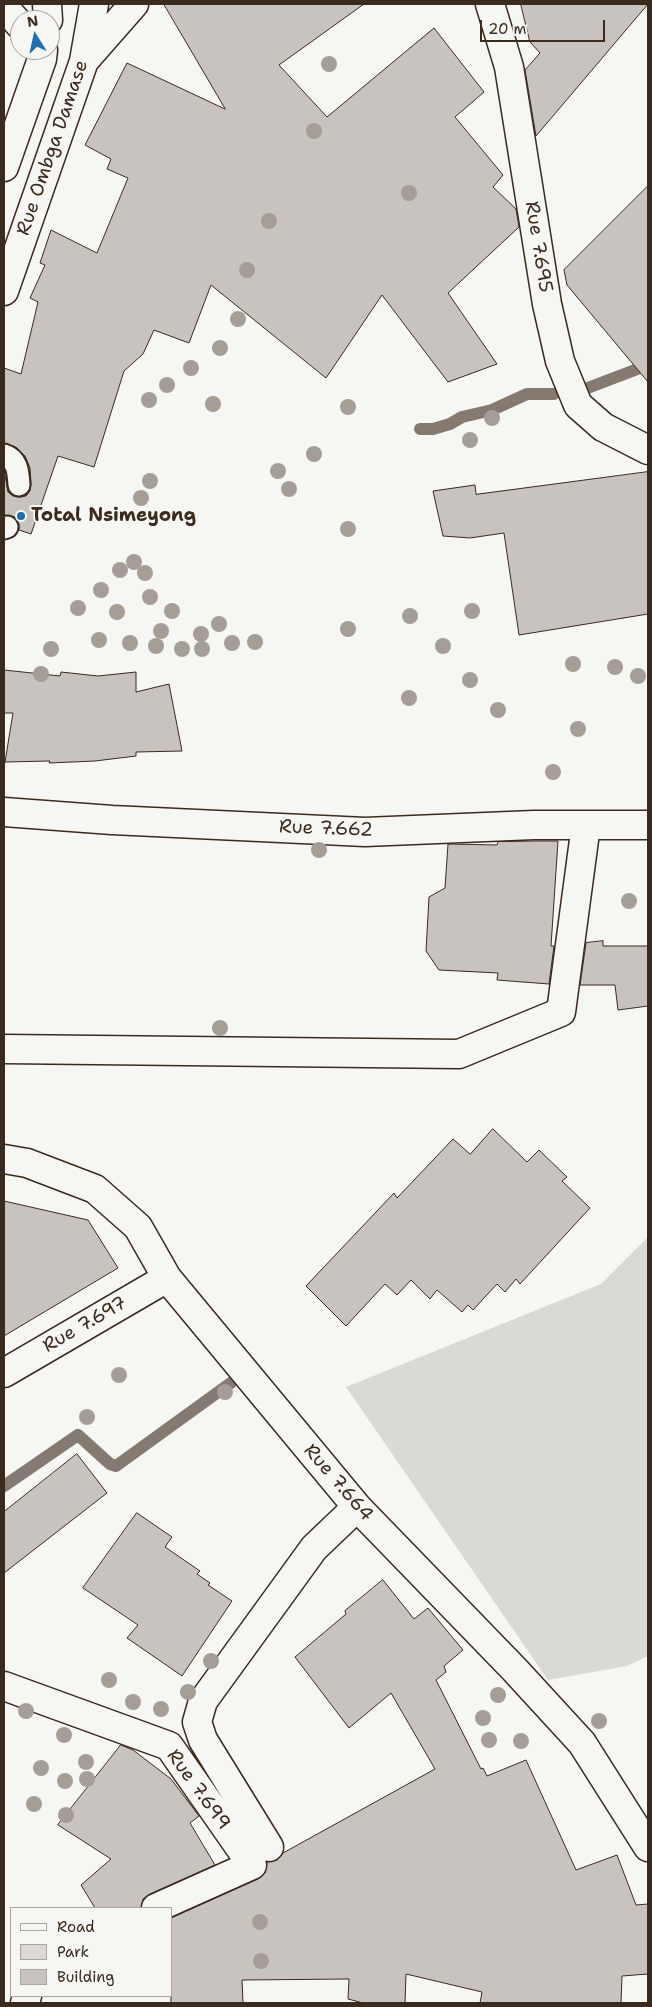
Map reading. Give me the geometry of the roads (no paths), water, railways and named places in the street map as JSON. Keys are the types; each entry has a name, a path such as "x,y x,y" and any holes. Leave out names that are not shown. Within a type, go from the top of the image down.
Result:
{"street":[{"name":"Rue Ombga Damase","path":"4,291 84,61 94,4"},
{"path":"84,61 134,4"},
{"name":"Rue 7.695","path":"490,4 509,67 547,304 560,361 578,405 602,427 648,450"},
{"path":"4,167 39,60"},
{"name":"Rue 7.662","path":"4,812 112,820 364,832 534,825 648,825"},
{"path":"4,1049 459,1054 560,1012 586,825"},
{"name":"Rue 7.664","path":"4,1159 26,1163 95,1189 138,1227 167,1278 357,1507 515,1670 582,1743 648,1848"},
{"name":"Rue 7.697","path":"4,1373 167,1278"},
{"path":"269,1847 203,1740 197,1722 203,1701 314,1548 357,1507"},
{"name":"Rue 7.699","path":"4,1686 169,1746 252,1865 158,1907"}],"lane":[{"path":"4,455 9,457 17,466 19,485"}],"waterway":[{"path":"585,389 648,365"},
{"path":"420,429 433,429 450,424 462,417 492,410 527,394 554,394"},
{"path":"4,1486 78,1435 110,1464 116,1466 232,1382"}],"place":[{"name":"Total Nsimeyong","path":"21,516"}]}
